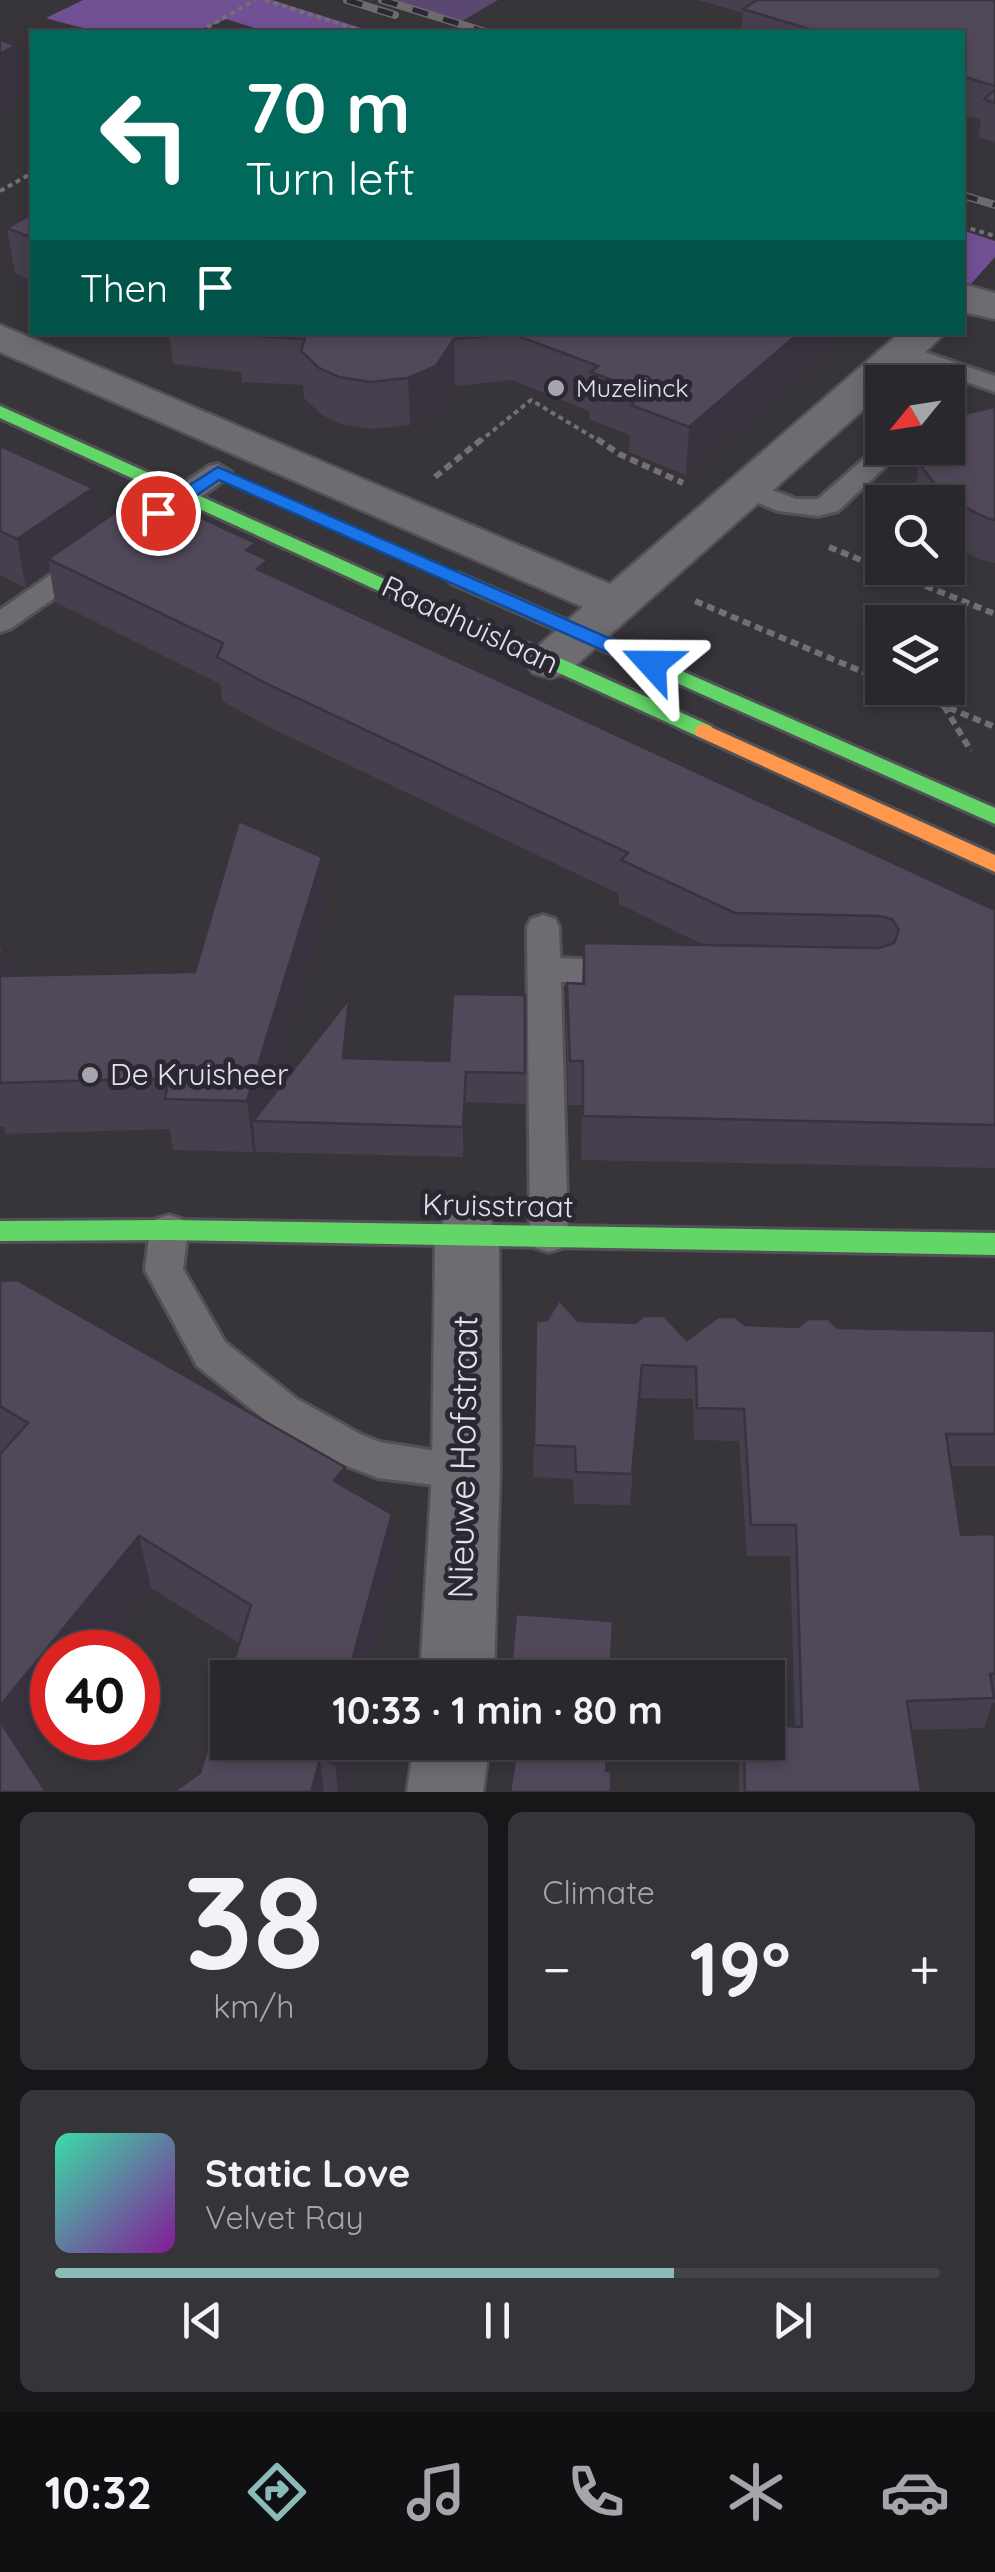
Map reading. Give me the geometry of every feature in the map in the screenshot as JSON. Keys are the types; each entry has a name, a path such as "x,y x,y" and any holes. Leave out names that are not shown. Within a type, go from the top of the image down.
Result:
{"street":[{"path":"965,298 995,308"},
{"name":"Raadhuislaan","path":"0,337 598,620 995,817"},
{"path":"598,620 915,342"},
{"name":"Raadhuislaan","path":"0,411 186,494 598,620"},
{"name":"Raadhuislaan","path":"444,572 598,620 995,864"},
{"name":"Kruisstraat","path":"0,1232 168,1230 995,1244"},
{"name":"Nieuwe Hofstraat","path":"458,1660 466,1471 467,1236"},
{"path":"445,1792 449,1760"}],"lane":[{"path":"915,342 983,380"},
{"path":"736,500 815,510 828,506 873,465"},
{"path":"144,523 218,472"},
{"path":"0,623 114,544"},
{"path":"544,927 549,1237"},
{"path":"545,970 660,972"},
{"path":"168,1230 164,1270 211,1354 283,1411 348,1448 378,1460 466,1471"}],"path":[{"path":"202,30 255,0"},
{"path":"265,0 359,30"},
{"path":"0,191 30,174"},
{"path":"965,227 995,236"},
{"path":"426,484 531,400 550,408 638,465 736,500 995,614"},
{"path":"598,620 865,676"},
{"path":"944,705 995,727"},
{"path":"944,705 972,752"}],"shaded area":[{"path":"83,0 272,0 368,30 261,30 226,19 195,30 96,30 46,18"},
{"path":"381,0 498,0 457,24"},
{"path":"965,231 995,241 995,257 970,285 965,284"}],"building":[{"path":"757,0 995,0 995,86 965,77 965,30 812,30 743,9"},
{"path":"0,40 16,45 0,54"},
{"path":"995,90 995,103 984,99"},
{"path":"30,215 30,237 7,228"},
{"path":"238,335 501,335 454,339 436,366 408,378 370,382 339,377 319,368 301,351 305,339"},
{"path":"516,335 796,335 689,427 631,405 646,393 591,372 598,366"},
{"path":"995,407 995,520 965,507 965,485 935,485 922,467 965,465 965,414"},
{"path":"0,446 93,488 17,539 0,531"},
{"path":"151,495 256,543 246,550 268,560 257,569 995,910 995,1125 583,1116 583,1061 570,1061 567,983 584,984 584,943 879,948 894,943 899,930 892,919 879,916 735,913 621,860 628,853 265,683 217,657 223,643 48,559 123,507 129,510"},
{"path":"239,821 322,857 247,1101 165,1099 169,1078 0,1083 0,976 195,972"},
{"path":"453,994 525,995 525,1073 466,1072 463,1127 253,1121 349,999 343,1058 449,1061"},
{"path":"17,1280 345,1467 334,1481 392,1514 352,1660 234,1660 251,1605 139,1536 62,1630 30,1630 30,1669 0,1706 0,1454 28,1423 0,1406 0,1281"},
{"path":"559,1300 578,1321 636,1323 643,1316 664,1316 687,1340 718,1317 735,1317 745,1325 798,1327 808,1319 828,1319 838,1328 995,1331 995,1434 946,1434 961,1535 995,1534 995,1674 990,1674 994,1698 907,1701 921,1792 745,1792 744,1760 785,1760 785,1726 802,1727 796,1525 751,1525 744,1409 697,1408 696,1367 642,1365 632,1474 576,1472 575,1447 534,1445 536,1321 547,1320"},
{"path":"516,1614 613,1621 611,1660 512,1660"},
{"path":"0,1721 46,1792 0,1792"},
{"path":"210,1740 210,1760 320,1760 311,1792 173,1792 200,1773"},
{"path":"515,1760 607,1760 606,1771 611,1772 611,1792 510,1792"}],"railway":[{"path":"347,0 395,15"},
{"path":"382,0 480,30"},
{"path":"965,196 995,205"}],"traffic: fast":[{"path":"0,411 704,731"},
{"path":"458,579 995,817"},
{"path":"0,1231 169,1230 995,1244"}],"traffic: slow":[{"path":"704,731 995,864"}],"place":[{"name":"Muzelinck","path":"556,388"},
{"name":"De Kruisheer","path":"90,1075"}],"route":[{"path":"158,513 218,472 652,664"}]}
